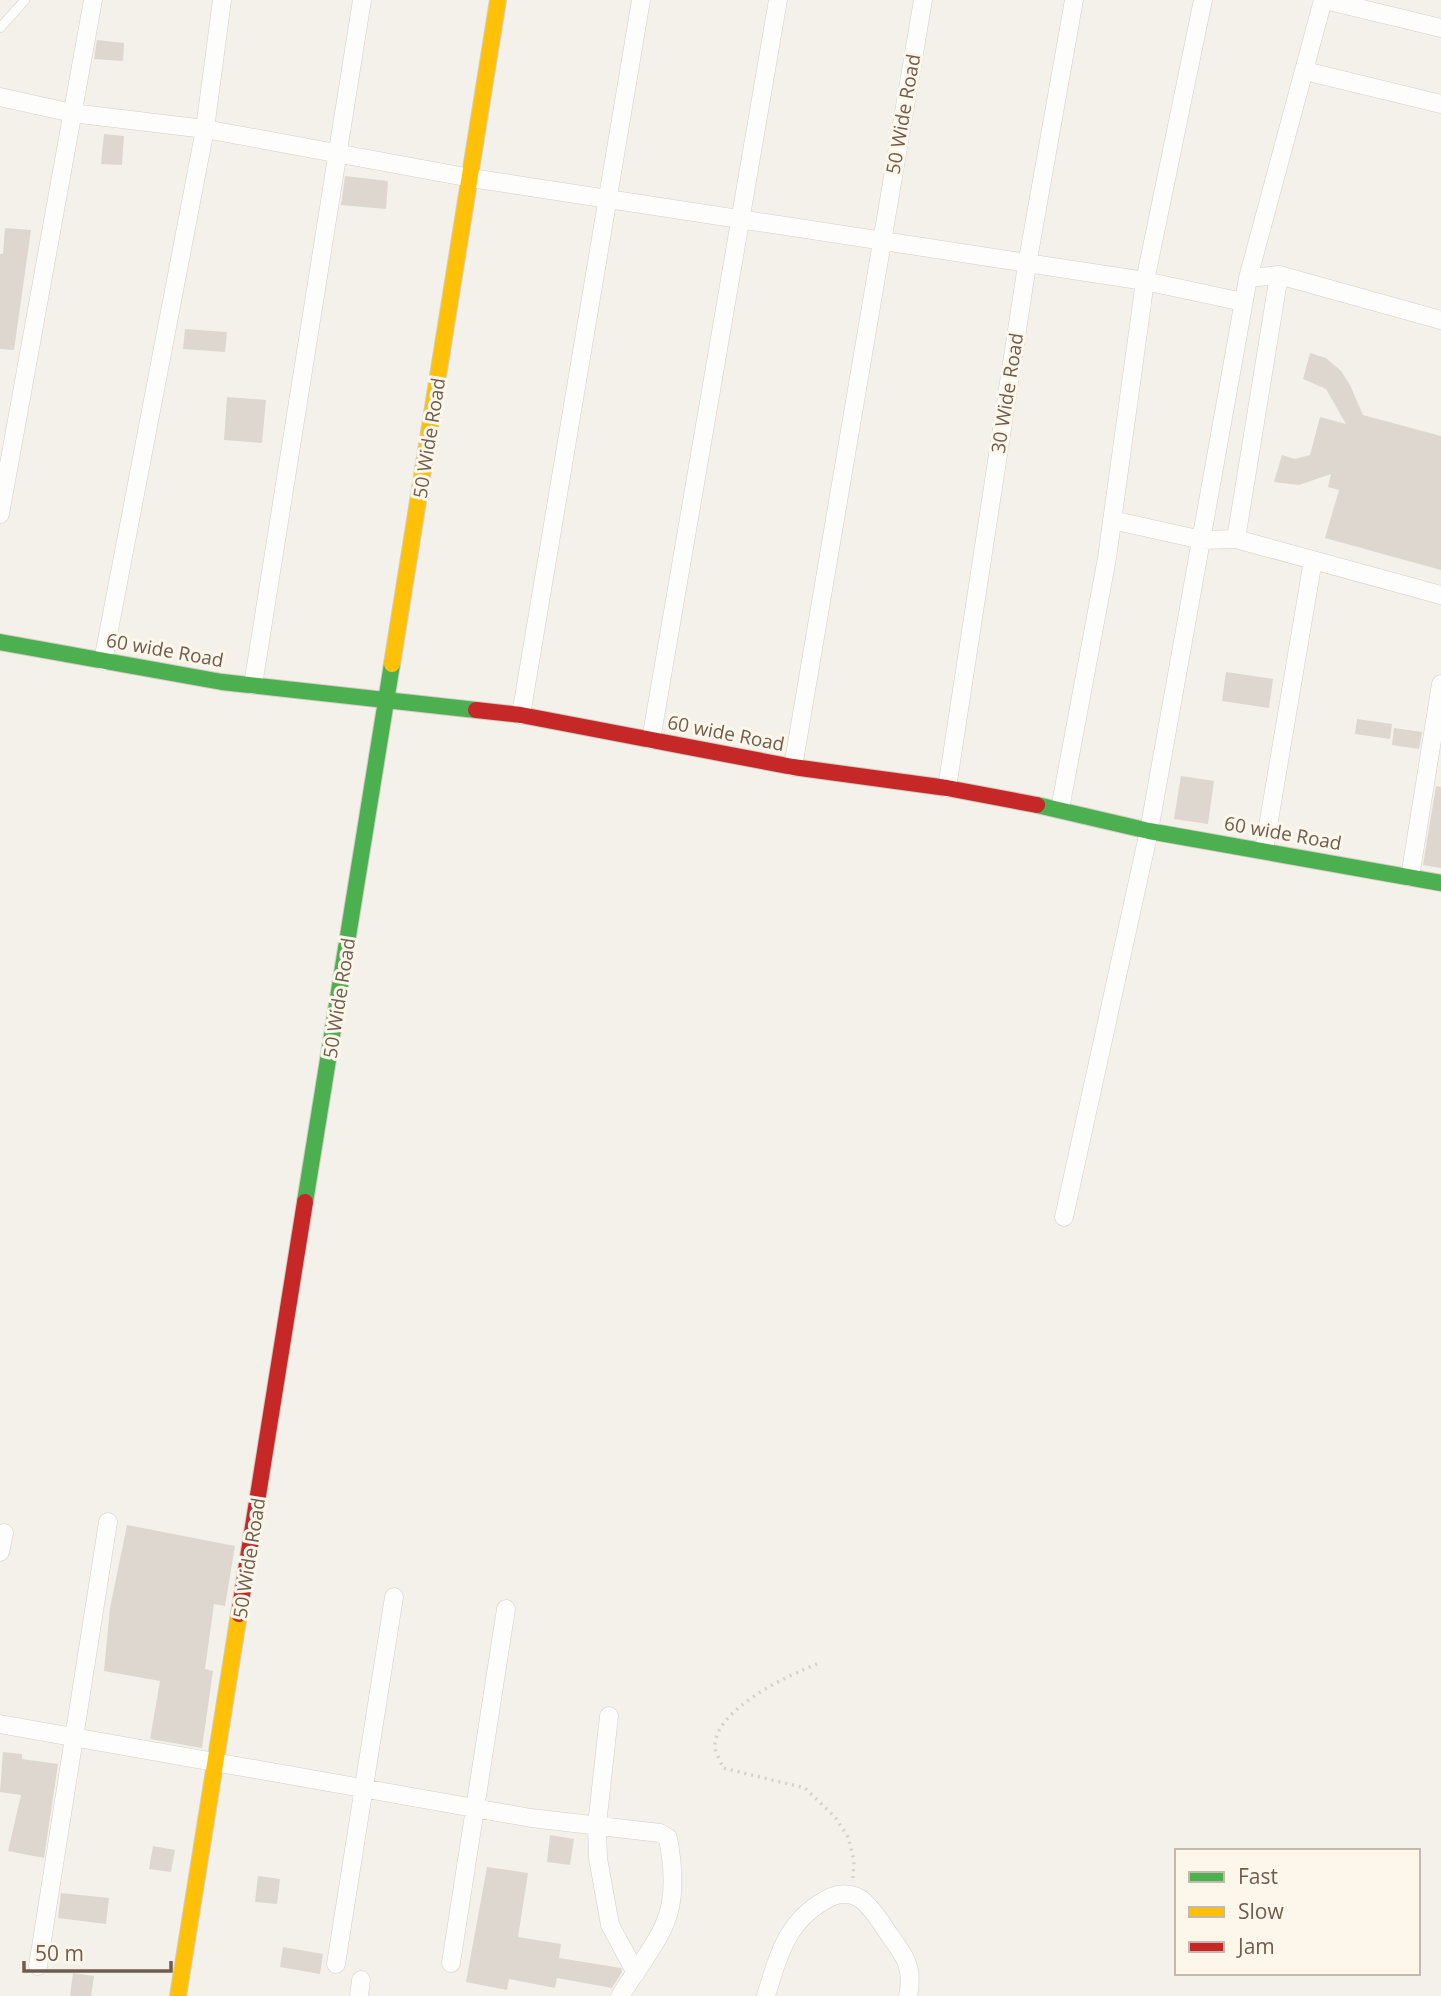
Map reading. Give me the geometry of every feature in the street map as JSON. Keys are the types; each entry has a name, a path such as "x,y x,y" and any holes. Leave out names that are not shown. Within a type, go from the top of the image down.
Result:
{"street":[{"path":"0,514 93,0"},
{"path":"103,661 205,129 222,0"},
{"path":"253,685 340,154 362,0"},
{"name":"50 Wide Road","path":"178,1996 498,0"},
{"path":"521,715 641,0"},
{"path":"651,740 778,0"},
{"name":"50 Wide Road","path":"793,767 880,241 923,0"},
{"name":"30 Wide Road","path":"947,788 1027,265 1074,0"},
{"path":"1060,809 1112,520 1145,282 1203,0"},
{"path":"1064,1217 1149,831 1248,278 1324,0 1441,28"},
{"path":"1305,71 1441,104"},
{"path":"0,97 72,113 205,129 471,178 1145,282 1243,302"},
{"path":"1248,278 1279,275 1441,320"},
{"path":"1237,539 1279,275"},
{"path":"1112,520 1202,540 1237,539 1441,595"},
{"path":"1264,850 1313,560"},
{"name":"60 wide Road","path":"0,642 253,685 521,715 793,767 947,788 1060,809 1149,831 1441,883"},
{"path":"1409,877 1441,684"},
{"path":"38,1966 108,1522"},
{"path":"0,1552 4,1533"},
{"path":"336,1964 394,1597"},
{"path":"451,1963 506,1609"},
{"path":"609,1716 597,1825 598,1858 610,1925 636,1973"},
{"path":"0,1724 476,1808 642,1830 668,1838 674,1891 669,1920 620,1996"},
{"path":"766,1996 786,1939 799,1918 828,1899 850,1894 862,1900 903,1954 912,1976 908,1996"}],"lane":[{"path":"0,28 25,0"}],"path":[{"path":"817,1664 791,1674 753,1697 717,1734 715,1749 723,1768 805,1788 835,1817 848,1837 854,1860 850,1894"}],"building":[{"path":"97,40 124,43 123,61 94,59"},
{"path":"104,134 124,136 122,165 101,164"},
{"path":"345,176 388,181 386,209 341,205"},
{"path":"5,228 31,230 14,350 0,349 0,254 3,254"},
{"path":"185,329 227,332 225,352 183,349"},
{"path":"1310,353 1326,358 1341,371 1363,415 1441,436 1441,570 1325,538 1339,490 1328,487 1331,474 1299,485 1274,482 1282,455 1295,459 1310,455 1320,417 1346,424 1326,389 1303,379"},
{"path":"227,397 266,400 262,443 224,440"},
{"path":"1226,672 1273,679 1269,708 1222,701"},
{"path":"1357,719 1392,724 1390,739 1355,734"},
{"path":"1394,728 1422,732 1419,749 1392,745"},
{"path":"1181,776 1214,781 1208,824 1174,819"},
{"path":"1436,786 1441,787 1441,868 1423,865"},
{"path":"127,1525 235,1546 225,1606 214,1604 205,1669 213,1671 202,1748 150,1739 160,1681 104,1671 110,1608"},
{"path":"3,1752 22,1754 22,1759 58,1764 44,1858 8,1851 21,1795 0,1792"},
{"path":"550,1835 574,1839 570,1865 547,1862"},
{"path":"153,1846 175,1850 171,1872 149,1869"},
{"path":"487,1867 528,1873 518,1937 561,1944 559,1958 621,1968 622,1972 612,1988 557,1978 555,1988 509,1979 507,1990 466,1982"},
{"path":"258,1876 280,1879 277,1904 255,1902"},
{"path":"61,1893 109,1898 106,1924 58,1918"},
{"path":"283,1947 323,1954 320,1974 280,1967"},
{"path":"73,1973 94,1976 91,1996 70,1996"}],"traffic: fast":[{"path":"0,642 222,682 476,710"},
{"path":"305,1202 392,664"},
{"path":"1037,805 1149,831 1441,883"}],"traffic: slow":[{"path":"392,664 498,0"},
{"path":"178,1996 239,1614"}],"traffic: jam":[{"path":"476,710 521,715 793,767 947,788 1037,805"},
{"path":"239,1614 305,1202"}]}
